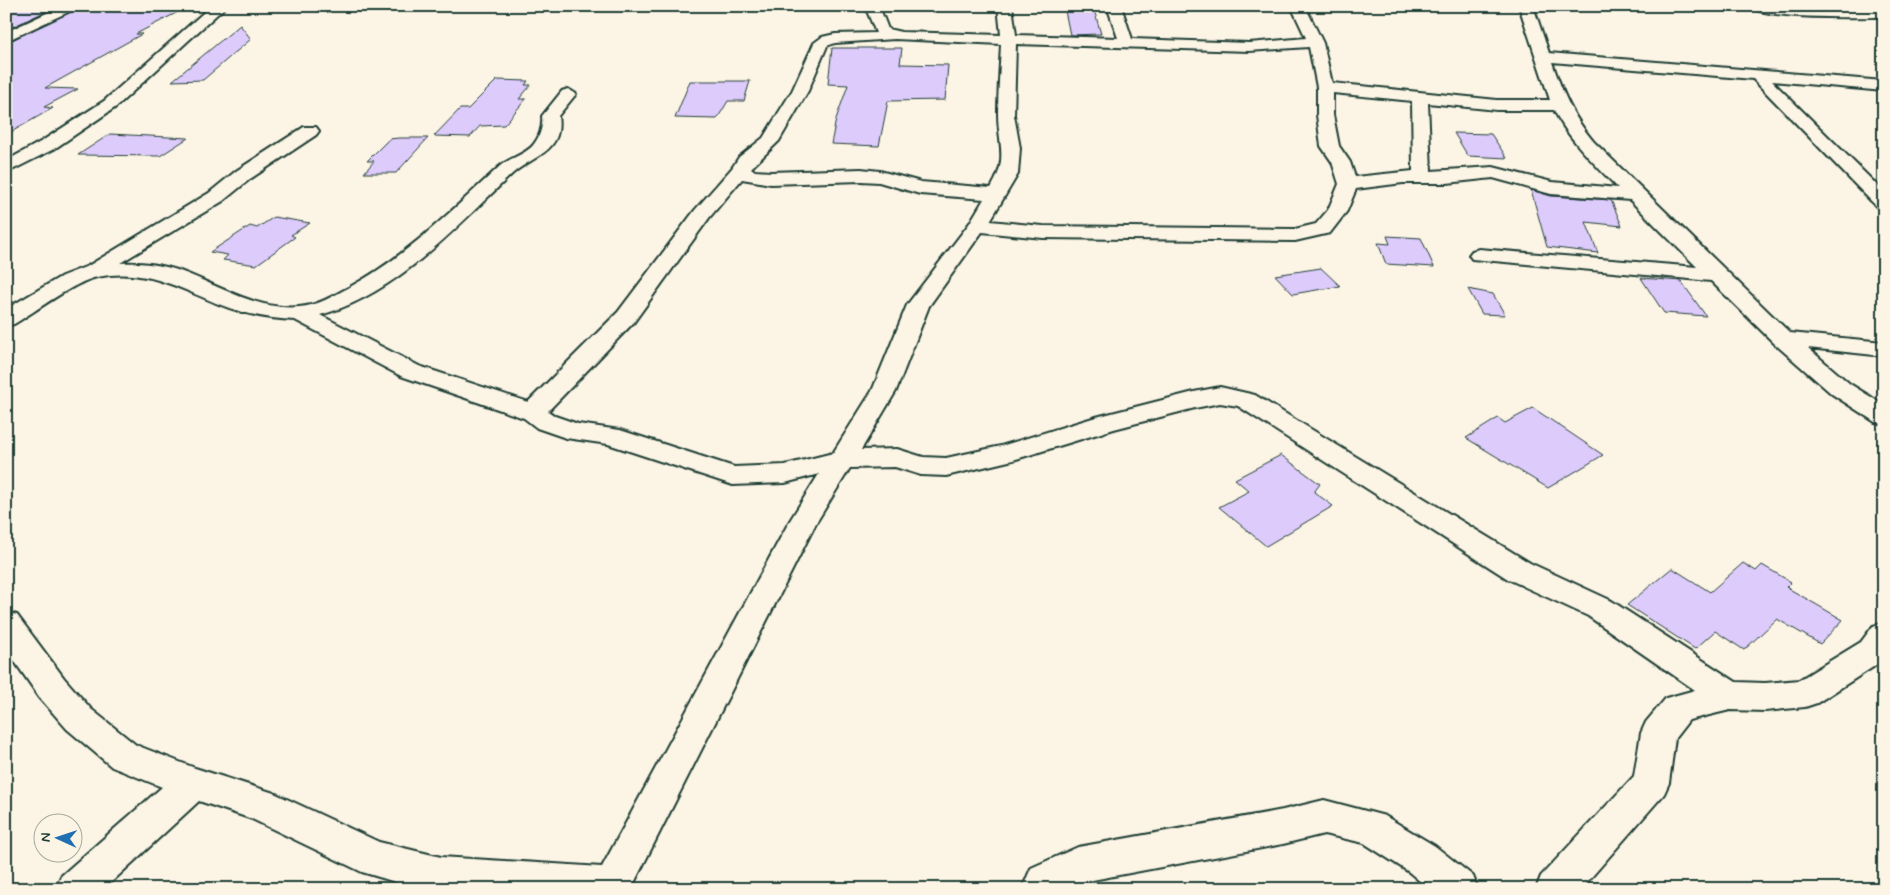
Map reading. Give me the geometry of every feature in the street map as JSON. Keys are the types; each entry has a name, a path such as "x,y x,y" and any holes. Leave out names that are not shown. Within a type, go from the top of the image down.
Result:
{"street":[{"path":"6,38 74,6"},
{"path":"6,168 48,145 110,104 219,6"},
{"path":"872,6 882,32 894,35 1249,47 1296,42 1316,43"},
{"path":"6,624 52,688 79,719 124,756 193,783 261,805 375,859 441,876 616,888 803,522 884,391 918,305 977,226 1009,174 1011,163 1006,115 1009,38 1005,6"},
{"path":"1114,6 1126,42"},
{"path":"977,226 1043,232 1295,235 1323,229 1337,212 1348,184 1341,162 1330,146 1325,87 1316,43 1298,6"},
{"path":"1526,6 1560,105 1569,123 1588,146 1635,195 1783,340 1842,388 1884,416"},
{"path":"1756,6 1793,12 1884,13"},
{"path":"533,412 626,317 702,214 741,169 743,162 768,143 808,74 822,42 832,39 876,39 894,35"},
{"path":"1544,57 1884,86"},
{"path":"1758,76 1884,203"},
{"path":"1325,87 1497,105 1560,105"},
{"path":"93,271 134,269 169,274 231,301 280,313 300,314 334,305 379,280 415,253 477,200 493,181 507,169 539,150 548,135 551,124 550,116 568,94"},
{"path":"1420,97 1422,177"},
{"path":"6,319 70,281 93,271 216,197 243,175 310,131"},
{"path":"741,169 750,176 771,178 861,175 880,177 920,188 998,194"},
{"path":"1348,184 1403,176 1446,177 1493,172 1551,188 1635,195"},
{"path":"1479,255 1718,275"},
{"path":"300,314 410,371 533,412 546,422 575,432 611,436 733,476 785,474 842,459 897,458 921,466 946,467 1004,454 1194,400 1220,395 1246,400 1519,571 1599,608 1730,696"},
{"path":"1783,340 1884,349"},
{"path":"1555,889 1651,783 1658,732 1678,708 1730,696 1765,697 1805,693 1872,651 1884,636"},
{"path":"75,889 193,783"},
{"path":"1041,889 1045,881 1078,865 1274,829 1324,817 1372,828 1422,859 1458,889"}],"building":[{"path":"6,6 57,6 6,30"},
{"path":"83,6 166,6 157,11 178,12 136,34 142,34 45,88 78,89 44,107 53,108 6,135 6,43"},
{"path":"1064,6 1093,6 1101,34 1070,35"},
{"path":"240,25 251,39 203,80 172,81"},
{"path":"832,48 902,48 900,64 948,65 945,100 888,101 879,146 831,144 836,119 848,85 828,84"},
{"path":"497,80 528,81 525,85 531,85 519,99 526,99 504,125 480,126 470,137 434,136 460,109 468,109"},
{"path":"690,81 750,81 744,101 728,101 717,119 675,118"},
{"path":"1454,133 1491,134 1507,158 1468,156"},
{"path":"110,134 188,138 160,156 78,155"},
{"path":"428,138 396,173 364,173 374,161 367,161 389,139"},
{"path":"1531,190 1551,196 1611,200 1622,226 1586,222 1598,253 1547,247"},
{"path":"274,217 310,223 291,235 295,237 256,265 223,260 228,255 210,252 250,226 257,228"},
{"path":"1387,236 1421,238 1434,267 1386,264 1378,243 1390,244"},
{"path":"1321,268 1340,286 1293,294 1275,275"},
{"path":"1641,278 1681,281 1706,316 1664,313"},
{"path":"1468,289 1493,294 1505,315 1482,314"},
{"path":"1533,408 1603,455 1548,488 1466,438 1498,418 1505,423"},
{"path":"1281,455 1320,484 1314,492 1333,506 1266,546 1219,507 1249,491 1235,479"},
{"path":"1743,563 1756,571 1762,565 1791,582 1786,587 1843,620 1820,644 1777,619 1744,650 1715,631 1695,649 1627,605 1672,568 1710,592"}]}
